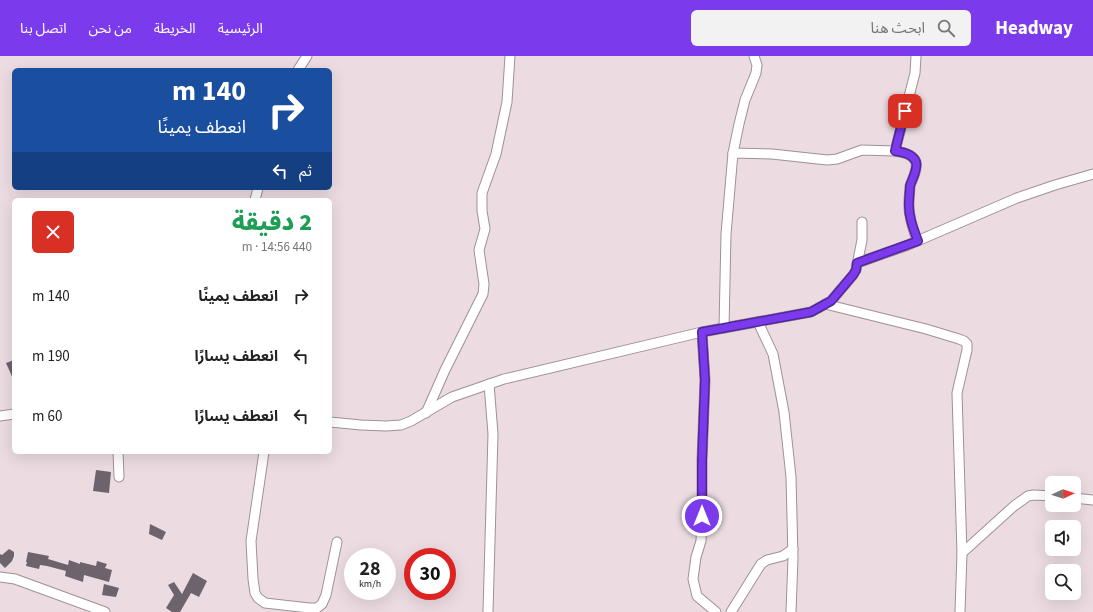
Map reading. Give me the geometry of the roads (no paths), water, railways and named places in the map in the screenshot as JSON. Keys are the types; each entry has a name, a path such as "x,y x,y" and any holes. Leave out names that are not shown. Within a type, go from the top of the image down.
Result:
{"street":[{"path":"299,68 307,56"},
{"path":"426,413 445,370 483,294 484,284 479,250 485,229 482,211 482,193 496,154 507,102 510,56"},
{"path":"724,328 726,234 733,153 745,100 756,73 757,65 754,56"},
{"path":"895,151 915,73 916,56"},
{"path":"733,153 772,154 827,160 836,159 862,150 904,152 913,158 916,164 909,202 910,215 918,241"},
{"path":"857,263 918,241 1023,196 1093,174"},
{"path":"332,422 386,426 401,425 426,413 452,397 489,384 553,367 702,332 811,312 831,301 856,270 862,240 862,222"},
{"path":"825,304 926,329 964,341 967,344 958,393 962,553 960,612"},
{"path":"758,322 773,354 784,412 792,477 793,550 791,612"},
{"path":"702,332 705,380 702,460 702,516 701,540 696,557 693,579 697,596 716,612"},
{"path":"488,612 493,434 489,384"},
{"path":"0,416 12,414"},
{"path":"118,454 119,477"},
{"path":"264,454 251,541 254,593 258,598 265,603 317,608 322,604 326,596 337,542"},
{"path":"962,553 1014,506 1028,496 1045,496"},
{"path":"1081,499 1093,500"},
{"path":"732,612 761,564 767,560 783,556 793,550"},
{"path":"0,577 15,579 105,612"}]}
